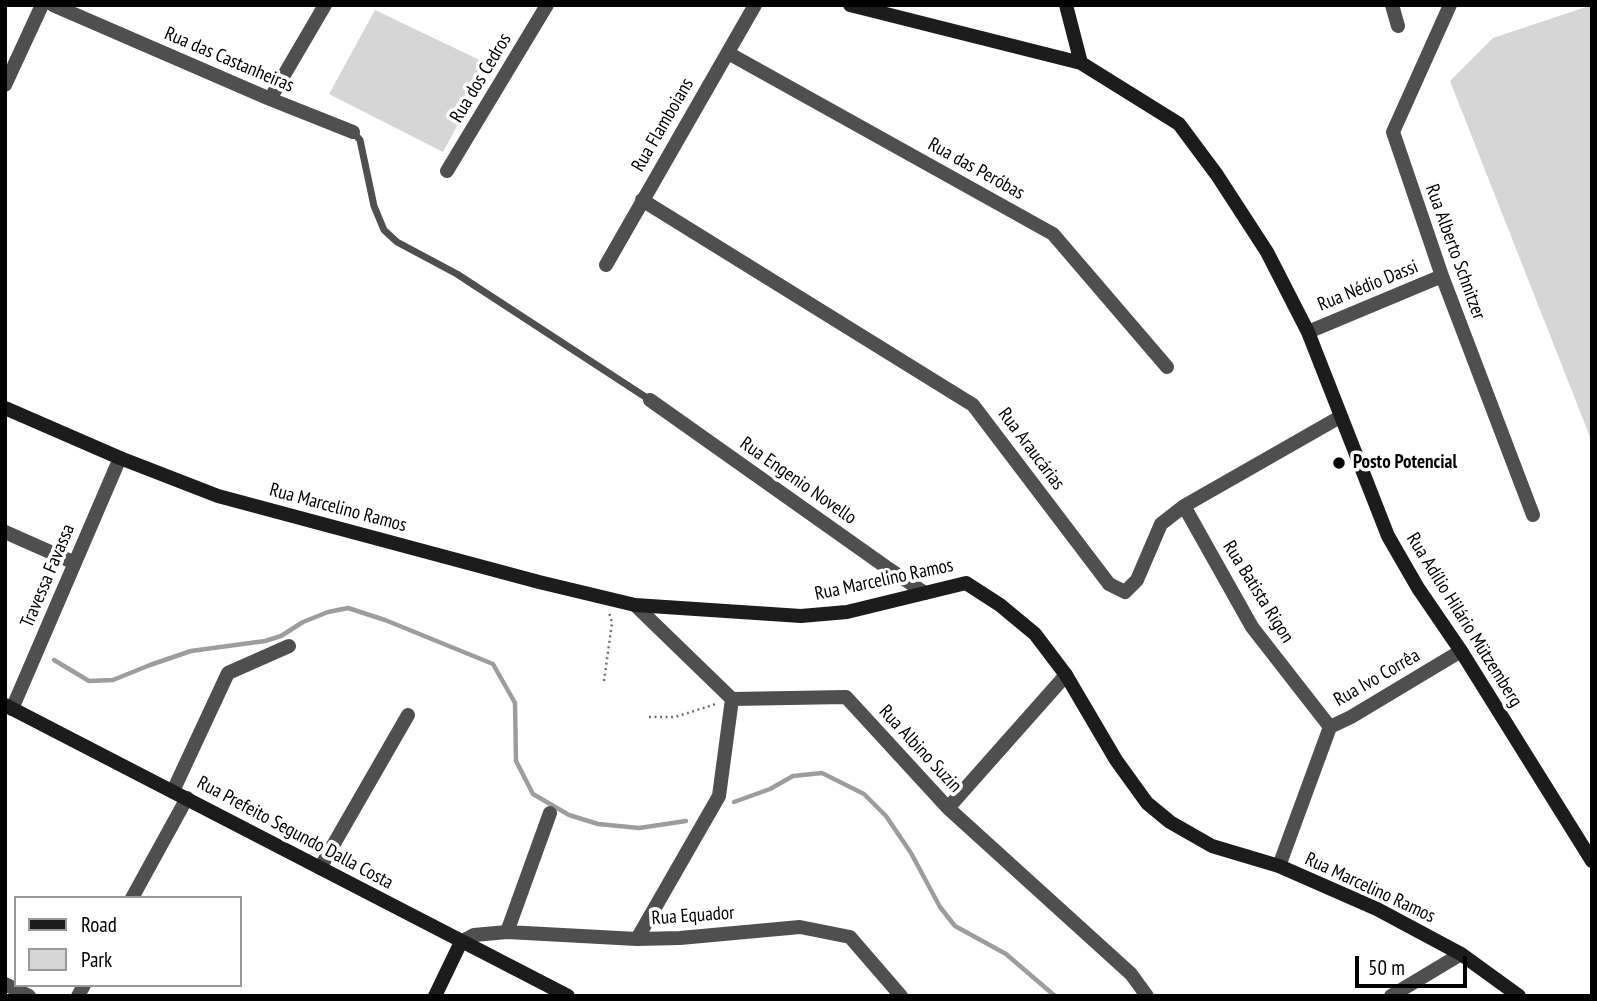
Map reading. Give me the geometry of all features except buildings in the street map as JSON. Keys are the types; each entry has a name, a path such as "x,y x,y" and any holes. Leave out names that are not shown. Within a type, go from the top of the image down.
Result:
{"main road":[{"name":"Rua Adílio Hilário Mützemberg","path":"849,5 899,11 1081,63 1179,124 1217,175 1267,252 1308,332 1388,536 1418,588 1461,651 1591,858"},
{"path":"1066,5 1081,63"},
{"name":"Rua Marcelino Ramos","path":"5,408 120,458 218,496 635,605 801,617 847,612 966,583 1000,605 1035,634 1066,675 1116,760 1147,803 1170,822 1212,846 1279,866 1377,909 1461,954 1519,996"},
{"name":"Rua Prefeito Segundo Dalla Costa","path":"9,707 568,996"},
{"path":"435,996 461,942"}],"street":[{"path":"5,85 42,5"},
{"name":"Rua das Castanheiras","path":"53,5 353,132"},
{"path":"270,99 326,5"},
{"name":"Rua dos Cedros","path":"447,171 547,5"},
{"name":"Rua Flamboians","path":"606,265 755,5"},
{"path":"1392,5 1398,26"},
{"name":"Rua Alberto Schnitzer","path":"1450,5 1393,132 1442,276 1533,515"},
{"name":"Rua das Peróbas","path":"728,53 1053,234 1167,367"},
{"name":"Rua Araucárias","path":"642,200 973,405 1109,584 1125,592 1137,580 1161,524 1184,506 1340,417"},
{"name":"Rua Nédio Dassi","path":"1308,332 1442,276"},
{"name":"Rua Engenio Novello","path":"650,400 925,593"},
{"name":"Travessa Favassa","path":"9,707 120,458"},
{"name":"Rua Batista Rigon","path":"1184,506 1252,627 1330,727"},
{"path":"5,532 75,563"},
{"path":"635,605 732,699 719,796 637,939"},
{"path":"133,896 180,795 228,673 289,646"},
{"name":"Rua Ivo Corrêa","path":"1279,866 1330,727 1461,651"},
{"path":"948,808 1066,675"},
{"name":"Rua Albino Suzin","path":"732,699 846,697 948,808 1131,974 1147,996"},
{"path":"320,868 408,715"},
{"path":"507,932 550,813"},
{"name":"Rua Equador","path":"461,942 474,935 507,932 637,939 680,938 800,927 850,937 901,996"},
{"path":"1391,996 1461,954"},
{"path":"5,984 29,996"}],"lane":[{"path":"353,132 360,140 374,206 384,230 397,242 457,274 650,400"}],"path":[{"path":"604,681 612,623 608,610"},
{"path":"649,716 675,717 732,699"}],"green space":[{"path":"1592,5 1592,442 1450,81 1493,38"},
{"path":"375,10 490,65 443,152 329,94"}],"waterway":[{"path":"54,660 89,681 113,680 191,651 265,641 281,636 303,622 328,612 348,608 385,620 493,664 515,703 516,761 533,794 569,815 598,824 639,828 686,821"},
{"path":"734,802 770,789 793,776 822,773 864,794 886,816 911,853 940,907 955,926 1006,954 1055,996"}],"place":[{"name":"Posto Potencial","path":"1339,463"}]}
